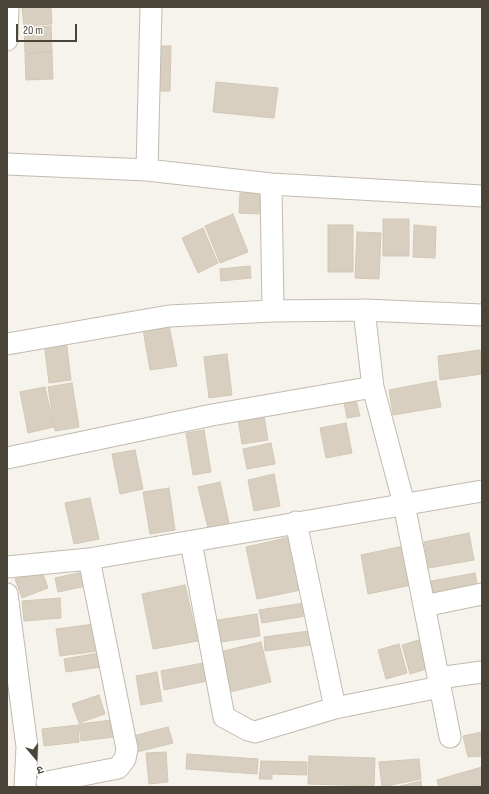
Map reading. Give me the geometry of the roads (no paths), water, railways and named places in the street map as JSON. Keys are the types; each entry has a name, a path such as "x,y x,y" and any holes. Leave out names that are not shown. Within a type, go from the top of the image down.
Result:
{"street":[{"path":"147,170 151,7"},
{"path":"7,40 8,13"},
{"path":"7,164 147,170 271,184 482,196"},
{"path":"271,184 273,311"},
{"path":"364,310 373,387 404,504 450,737"},
{"path":"7,344 168,316 273,311 364,310 482,315"},
{"path":"7,458 212,415 373,387"},
{"path":"7,567 89,559 482,491"},
{"path":"296,522 335,708"},
{"path":"191,542 224,717 248,730 255,732 335,708 482,672"},
{"path":"47,782 118,768 125,759 127,749 89,559"},
{"path":"7,594 14,705 27,747 25,787"},
{"path":"424,606 482,594"}]}
